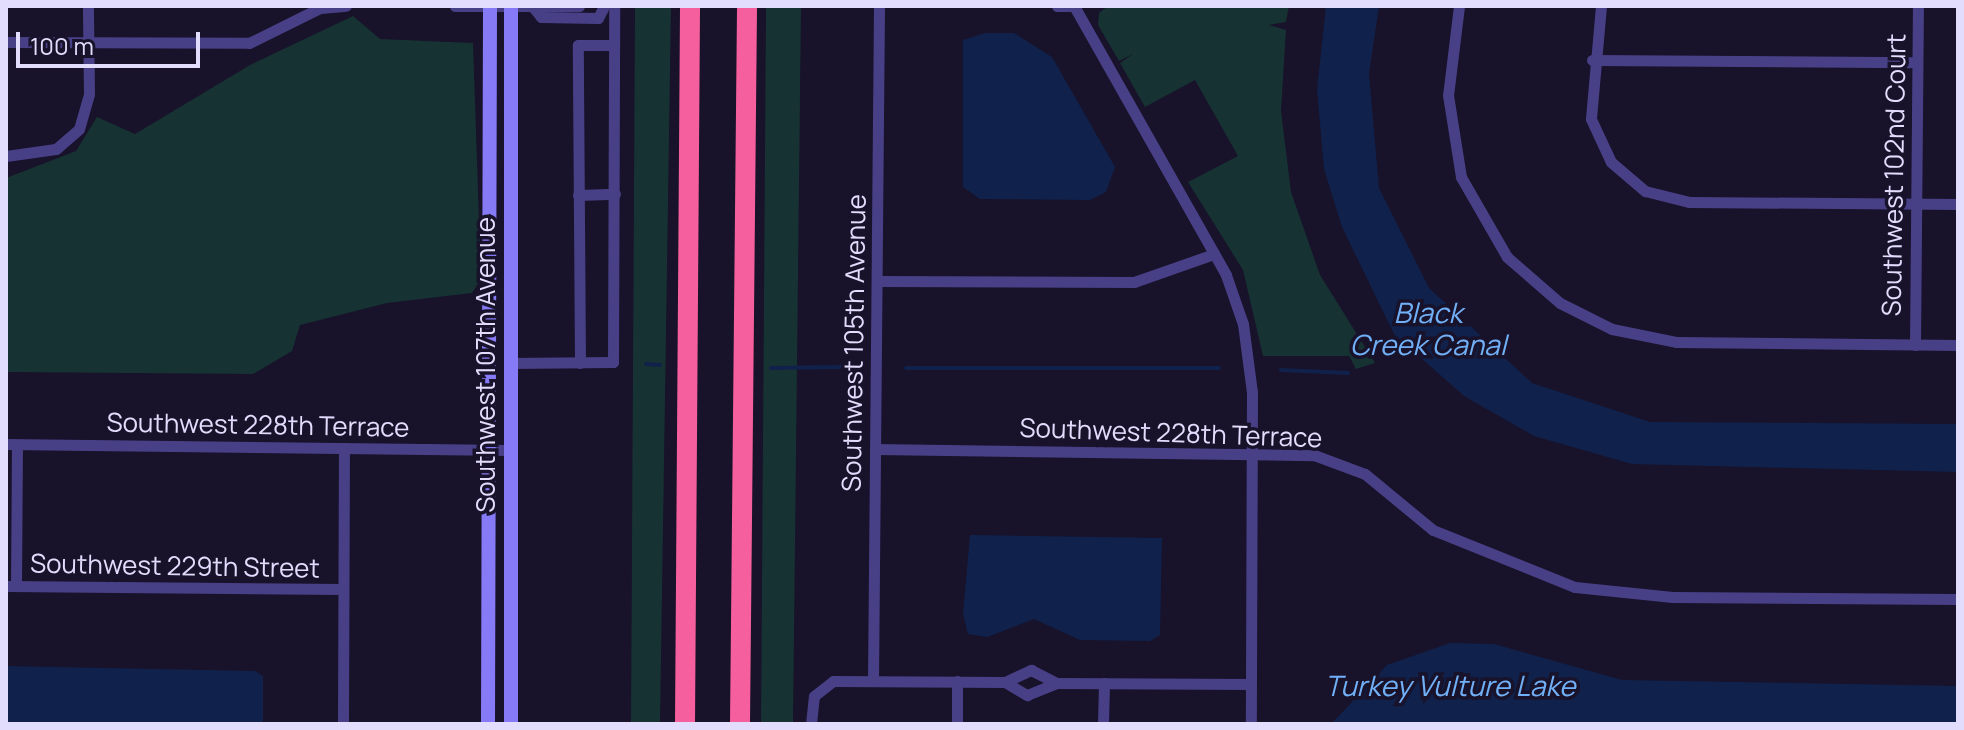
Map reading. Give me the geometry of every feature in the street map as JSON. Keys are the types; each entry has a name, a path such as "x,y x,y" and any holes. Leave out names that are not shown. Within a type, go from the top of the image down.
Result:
{"highway":[{"path":"685,724 690,6"},
{"path":"740,724 747,6"}],"street":[{"path":"6,156 63,145 79,129 88,103 88,6"},
{"path":"6,42 249,43 323,7 346,6"},
{"path":"455,6 579,6"},
{"name":"Southwest 107th Avenue","path":"488,724 490,6"},
{"name":"Southwest 107th Avenue","path":"511,6 511,724"},
{"path":"533,7 541,17 598,18 604,6"},
{"path":"510,363 613,362 614,6"},
{"name":"Southwest 105th Avenue","path":"873,681 879,6"},
{"path":"1057,6 1072,6 1214,254 1236,301 1250,359 1251,724"},
{"path":"1459,6 1449,124 1461,177 1481,221 1507,257 1548,295 1601,325 1644,338 1958,345"},
{"path":"1601,6 1592,60 1589,107 1600,145 1625,177 1668,199 1958,204"},
{"name":"Southwest 102nd Court","path":"1915,345 1918,6"},
{"path":"580,363 578,45 613,45"},
{"path":"1592,60 1917,62"},
{"path":"578,195 615,194"},
{"path":"877,281 1134,282 1214,254"},
{"path":"11,586 12,444"},
{"name":"Southwest 228th Terrace","path":"12,444 510,450"},
{"path":"343,724 344,448"},
{"name":"Southwest 228th Terrace","path":"875,449 1314,455 1352,466 1433,530 1575,587 1672,597 1958,599"},
{"name":"Southwest 229th Street","path":"11,586 343,589"},
{"path":"811,724 817,691 833,681 1005,682 1031,670 1056,683"},
{"path":"957,681 957,724"},
{"path":"1005,682 1027,695 1056,683 1251,684"},
{"path":"1103,724 1104,683"}],"green space":[{"path":"635,6 671,6 660,724 631,724"},
{"path":"766,6 801,6 793,724 761,724"},
{"path":"1108,6 1289,6 1286,22 1269,25 1286,30 1281,111 1291,192 1320,275 1375,363 1356,369 1349,356 1263,356 1243,270 1188,182 1238,156 1195,80 1145,107 1120,63 1133,54 1119,61 1098,25 1099,13"},
{"path":"353,16 380,39 473,43 481,279 472,293 387,303 300,325 292,351 253,374 6,372 6,178 76,151 97,117 135,134 250,65"}],"water":[{"name":"Black Creek Canal","path":"1326,6 1379,6 1369,74 1379,188 1429,288 1532,383 1650,422 1958,424 1958,472 1632,464 1534,436 1464,396 1394,334 1342,227 1324,169 1317,90"},
{"path":"985,33 1014,33 1052,57 1115,167 1106,192 1090,200 980,199 963,187 963,40"},
{"path":"970,535 1162,538 1160,635 1150,641 1080,640 1034,619 987,637 968,634 963,614"},
{"name":"Turkey Vulture Lake","path":"1450,643 1494,644 1622,680 1958,686 1958,724 1331,724 1387,665"},
{"path":"6,666 255,671 263,676 263,724 6,724"}],"waterway":[{"path":"646,364 660,365"},
{"path":"771,368 843,367"},
{"path":"906,368 1219,368"},
{"path":"1281,370 1348,373"}]}
